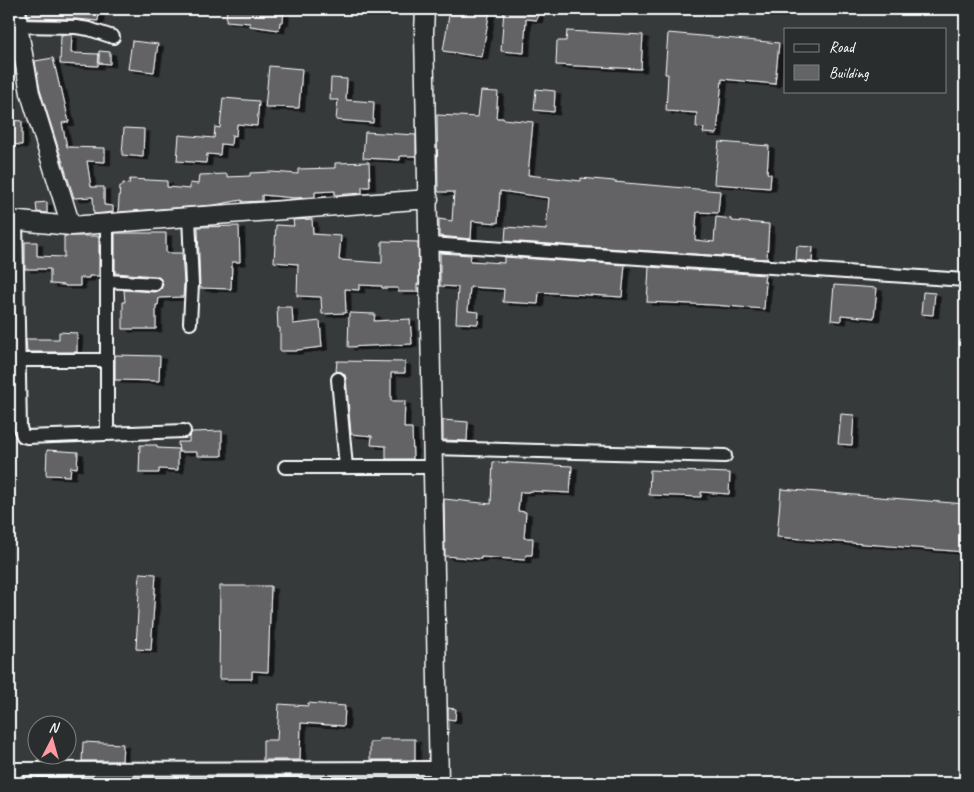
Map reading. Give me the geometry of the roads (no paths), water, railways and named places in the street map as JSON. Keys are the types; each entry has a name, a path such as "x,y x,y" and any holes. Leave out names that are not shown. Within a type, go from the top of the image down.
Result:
{"main road":[{"path":"425,9 439,776"},
{"path":"17,17 30,93 72,226"},
{"path":"12,220 72,226 429,199"}],"street":[{"path":"17,17 89,29 113,37"},
{"path":"189,217 192,284 190,323"},
{"path":"12,220 19,360 20,428 23,436 27,438 184,431"},
{"path":"107,224 107,434"},
{"path":"430,244 965,280"},
{"path":"107,281 154,284"},
{"path":"19,360 107,360"},
{"path":"338,378 346,467"},
{"path":"432,448 725,456"},
{"path":"285,468 432,467"},
{"path":"15,783 12,769 439,776"}]}
